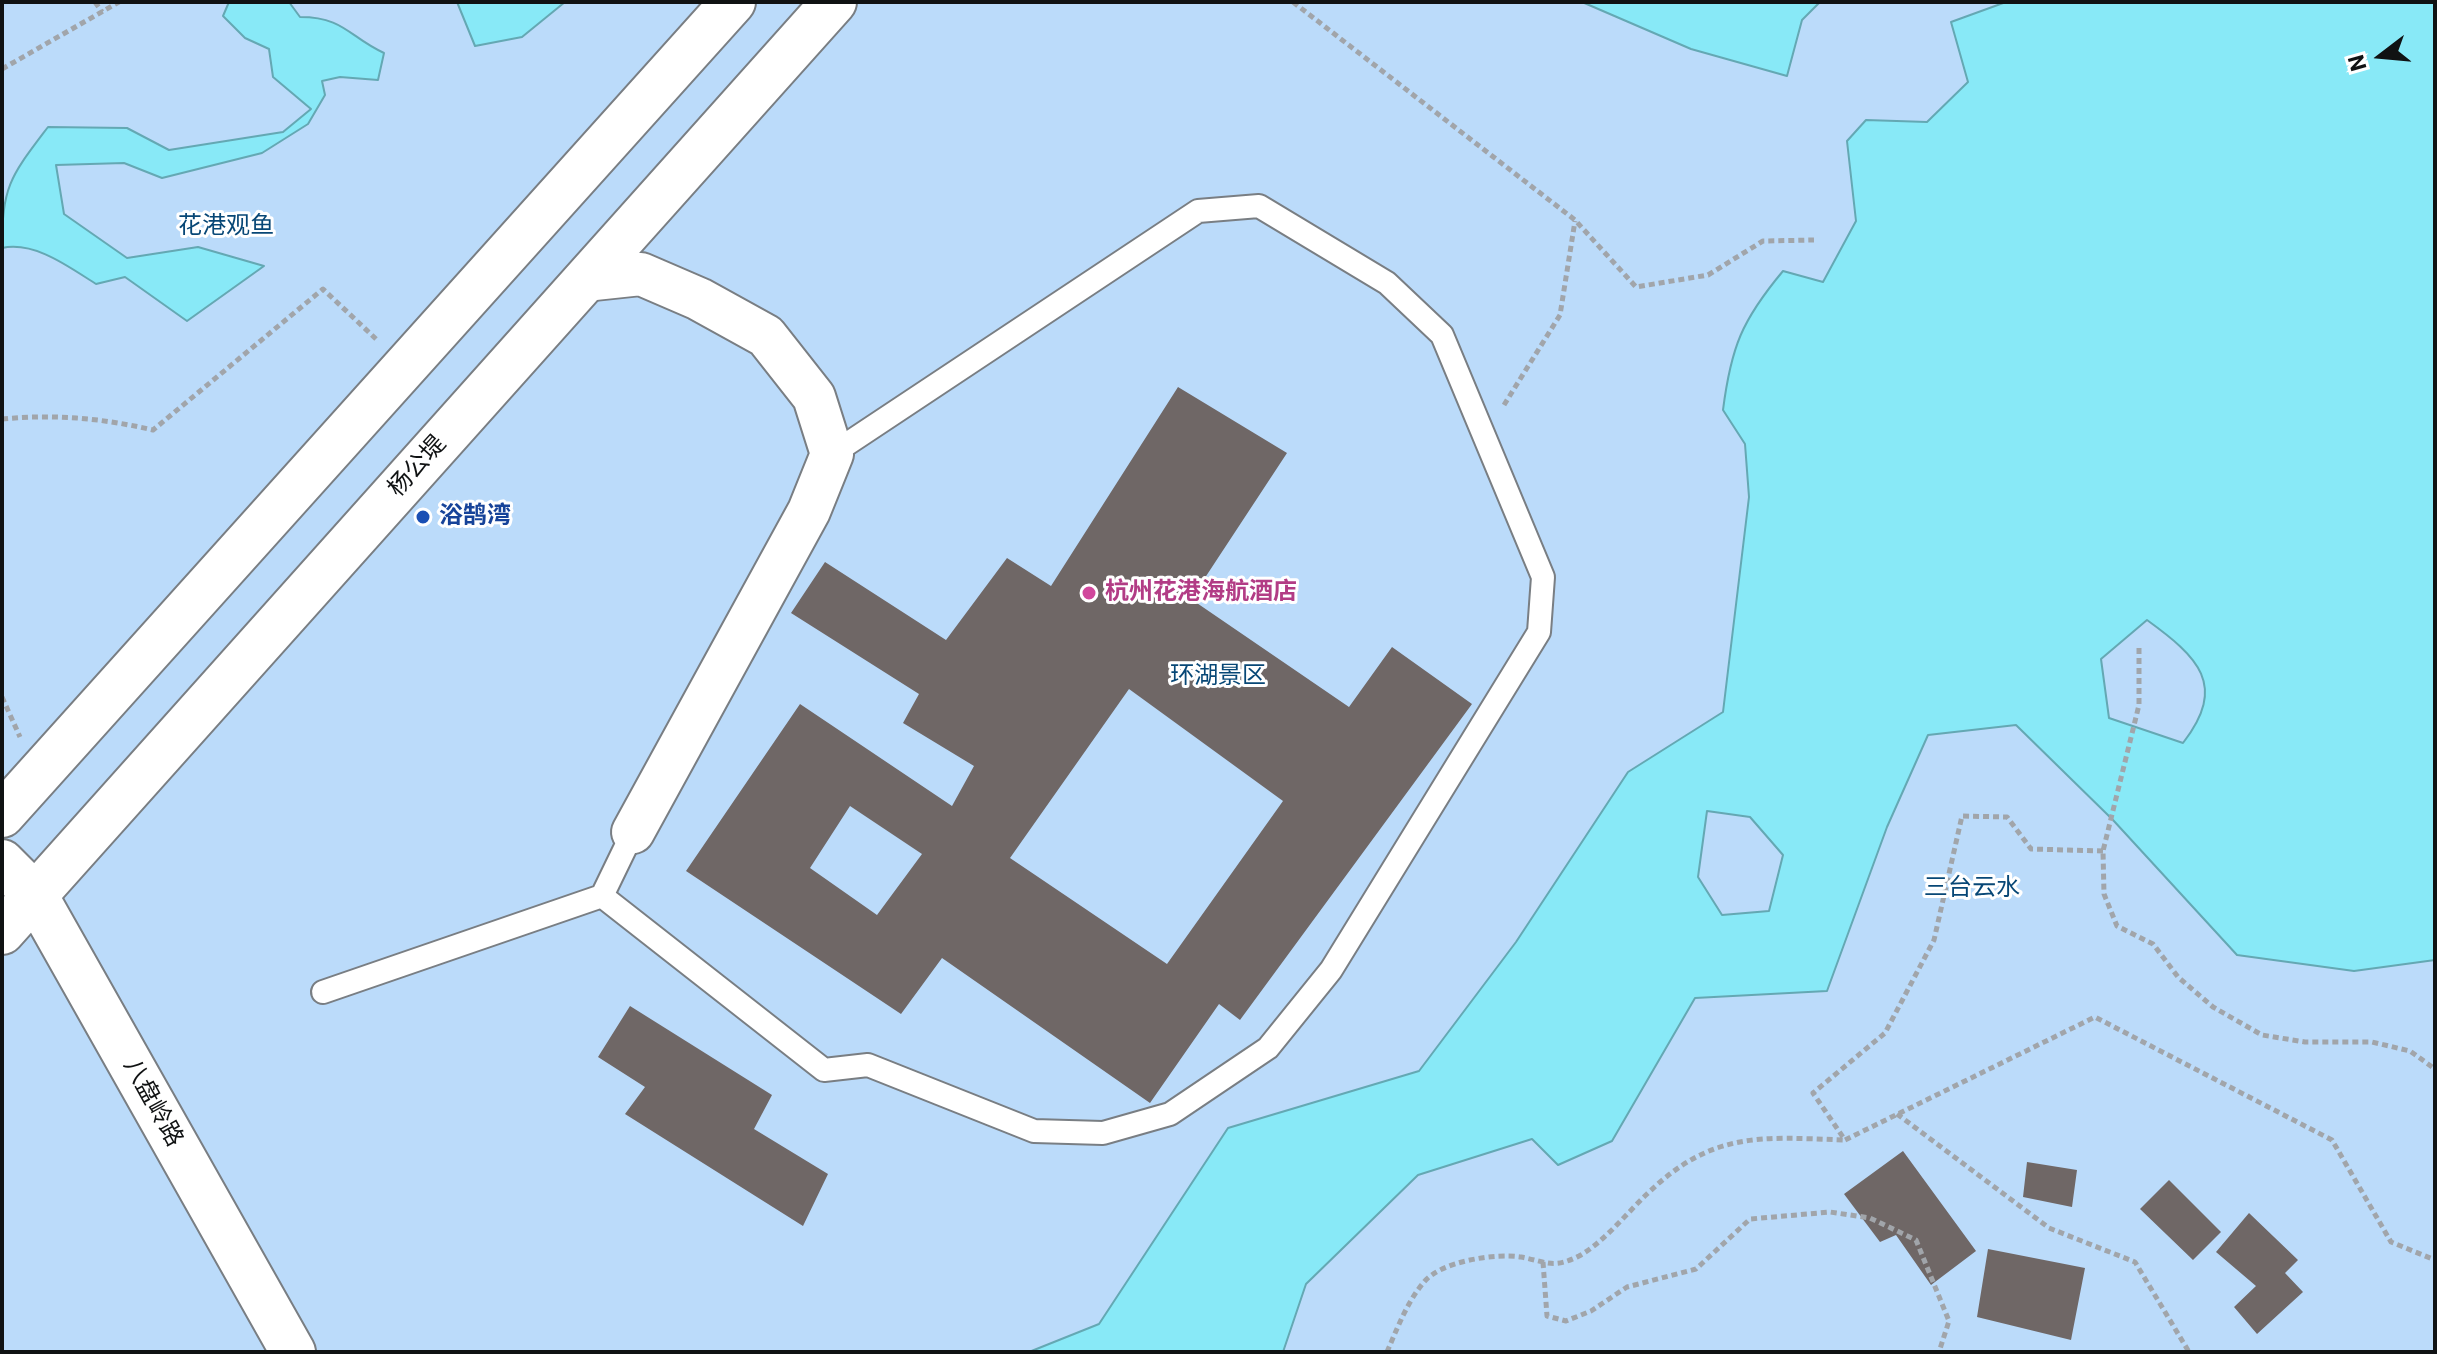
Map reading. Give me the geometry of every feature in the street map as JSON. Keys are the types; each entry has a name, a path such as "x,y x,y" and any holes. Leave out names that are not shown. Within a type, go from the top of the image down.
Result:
{"main road":[{"path":"2,815 733,2"},
{"name":"杨公堤","path":"2,932 834,2"},
{"name":"八盘岭路","path":"2,862 35,895 293,1352"}],"street":[{"path":"585,280 641,274 699,299 766,336 814,397 832,454 809,511 633,832"}],"lane":[{"path":"602,896 824,1070 868,1065 1034,1131 1103,1133 1170,1114 1268,1048 1331,970 1539,632 1543,577 1442,335 1387,283 1259,206 1198,211 832,454"},
{"path":"323,992 602,896 633,832"}],"path":[{"path":"95,2 102,12"},
{"path":"2,69 119,2"},
{"path":"1293,2 1575,220 1636,287 1708,275 1763,241 1814,240"},
{"path":"1485,436 1560,315 1575,220"},
{"path":"2,419 46,415 95,417 153,430 323,289 405,367"},
{"path":"2139,648 2139,705 2103,851 2104,894 2117,926 2153,944 2178,977 2213,1007 2262,1035 2305,1042 2372,1042 2410,1051 2435,1069"},
{"path":"1845,1140 1813,1093 1885,1033 1934,940 1962,816 2007,817 2031,849 2103,851"},
{"path":"1387,1352 1425,1279 1487,1255 1557,1266 1583,1254 1662,1180 1703,1152 1756,1137 1845,1140 2095,1017 2332,1140 2391,1242 2435,1260"},
{"path":"1897,1114 2049,1228 2135,1262 2189,1352"},
{"path":"1543,1262 1547,1316 1566,1321 1591,1311 1627,1287 1696,1269 1750,1219 1830,1212 1870,1218 1916,1240 1949,1321 1939,1352"}],"green space":[{"name":"环湖景区","path":"2,2 2435,2 2435,1352 2,1352"}],"shaded area":[{"path":"229,2 289,2 300,17 337,24 384,53 378,80 340,77 322,81 325,95 308,124 262,153 162,178 124,163 56,165 64,214 127,258 198,247 264,266 187,321 125,277 96,284 39,252 27,248 2,248 4,209 11,182 48,127 127,128 169,150 283,132 311,109 273,77 269,49 245,38 223,16"},
{"path":"457,2 565,2 522,37 475,46"},
{"path":"1582,2 1820,2 1802,20 1787,76 1691,49"},
{"path":"2006,2 2435,2 2435,960 2354,971 2237,955 2113,820 2016,725 1928,735 1887,827 1827,991 1695,998 1612,1141 1558,1165 1532,1139 1418,1175 1306,1284 1283,1352 1029,1352 1099,1324 1228,1128 1419,1071 1516,942 1628,772 1723,712 1749,497 1745,444 1723,410 1735,351 1757,305 1783,271 1823,282 1856,221 1847,141 1866,120 1927,122 1968,82 1951,22","holes":["2147,620 2180,647 2201,674 2205,688 2204,705 2183,743 2109,718 2101,659","1707,811 1750,817 1783,855 1769,911 1722,915 1698,877"]}],"building":[{"path":"1178,387 1287,453 1191,599 1349,707 1392,647 1472,704 1240,1020 1219,1004 1150,1103 942,958 901,1014 686,871 800,704 952,806 974,766 903,723 919,694 791,613 825,562 946,640 1007,558 1051,586","holes":["1129,689 1283,801 1167,964 1010,858","850,806 922,854 877,915 810,868"]},
{"path":"630,1006 772,1095 754,1129 828,1174 803,1226 625,1114 645,1087 598,1057"},
{"path":"1903,1151 1976,1251 1931,1285 1896,1235 1880,1242 1844,1194"},
{"path":"2027,1162 2077,1170 2072,1207 2023,1197"},
{"path":"2169,1180 2221,1232 2193,1260 2140,1209"},
{"path":"2249,1213 2298,1260 2285,1273 2303,1292 2257,1334 2234,1307 2256,1286 2216,1252"},
{"path":"1988,1249 2085,1268 2071,1340 1977,1317"}],"place":[{"name":"浴鹄湾","path":"423,517"},
{"name":"杭州花港海航酒店","path":"1089,593"}],"park label":[{"name":"花港观鱼","path":"226,227"},
{"name":"三台云水","path":"1972,889"}]}
